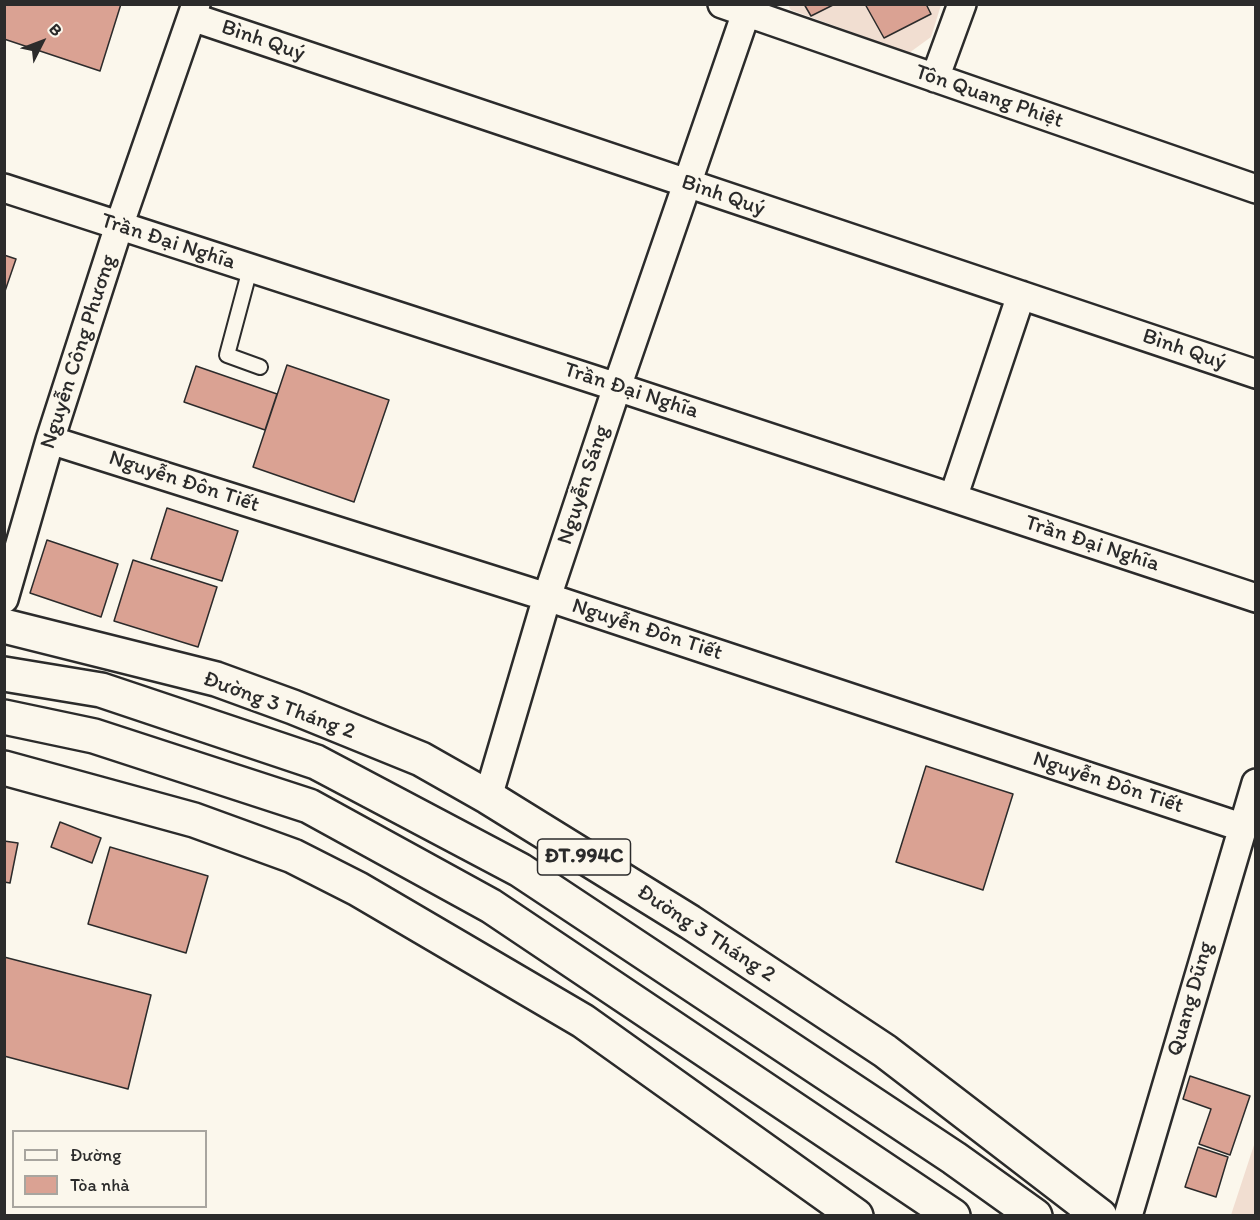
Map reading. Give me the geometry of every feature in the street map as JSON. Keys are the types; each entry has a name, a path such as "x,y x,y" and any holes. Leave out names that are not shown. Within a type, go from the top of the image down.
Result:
{"main road":[{"name":"Đường 3 Tháng 2","path":"4,626 216,680 292,707 421,759 488,797 690,922 885,1051 1100,1215"},
{"name":"Đường 3 Tháng 2","path":"4,674 101,690 316,762 520,870 954,1158 1035,1215"},
{"path":"4,717 94,736 309,806 491,906 954,1215"},
{"path":"4,768 86,789 210,826 293,856 358,889 582,1021 856,1215"},
{"path":"210,826 222,778"}],"street":[{"path":"935,78 962,4"},
{"name":"Tôn Quang Phiệt","path":"739,7 935,78 1256,189"},
{"name":"Nguyễn Sáng","path":"488,797 547,597 688,184 739,7"},
{"name":"Bình Quý","path":"194,11 688,184 1021,295 1253,365"},
{"name":"Nguyễn Công Phương","path":"4,599 50,440 119,226 194,11"},
{"name":"Trần Đại Nghĩa","path":"4,188 1256,598"},
{"path":"953,498 1021,295"},
{"name":"Nguyễn Đôn Tiết","path":"50,440 547,597 1242,827"},
{"name":"Quang Dũng","path":"1128,1215 1256,783"}],"lane":[{"path":"250,268 227,355 260,367"}],"shaded area":[{"path":"788,5 941,5 931,37 909,53 791,10"},
{"path":"1255,1142 1255,1215 1231,1215"}],"building":[{"path":"4,4 121,4 100,71 4,39"},
{"path":"804,4 835,4 811,16"},
{"path":"865,4 926,4 931,14 884,38"},
{"path":"4,255 16,259 4,294"},
{"path":"287,365 389,400 354,502 253,467"},
{"path":"196,366 277,394 265,430 184,402"},
{"path":"167,508 238,531 222,581 151,559"},
{"path":"47,540 118,564 101,617 30,593"},
{"path":"133,560 217,587 198,647 114,621"},
{"path":"926,766 1013,794 983,890 896,862"},
{"path":"60,822 101,838 92,863 51,847"},
{"path":"4,841 18,843 10,883 4,882"},
{"path":"110,847 208,876 186,953 88,924"},
{"path":"4,957 151,995 128,1089 4,1056"},
{"path":"1190,1076 1250,1096 1230,1155 1199,1144 1211,1109 1183,1099"},
{"path":"1198,1147 1228,1157 1216,1197 1185,1187"}]}
